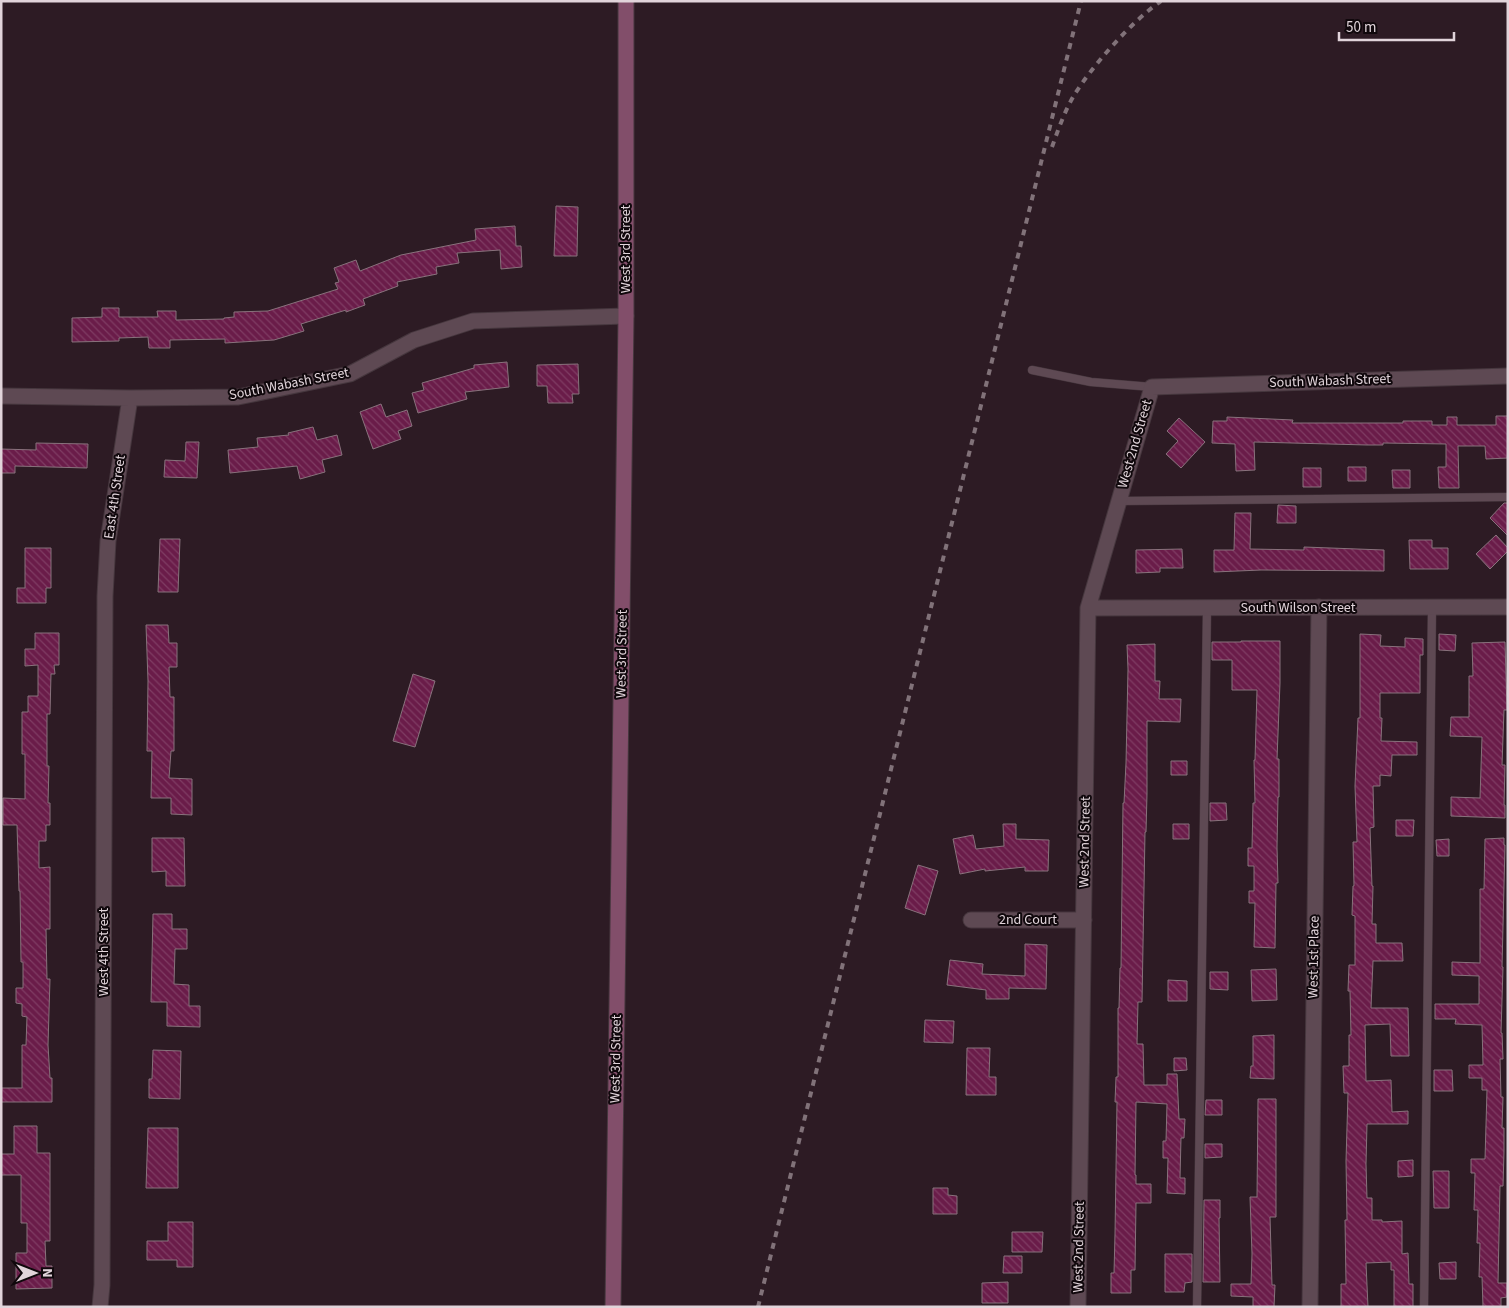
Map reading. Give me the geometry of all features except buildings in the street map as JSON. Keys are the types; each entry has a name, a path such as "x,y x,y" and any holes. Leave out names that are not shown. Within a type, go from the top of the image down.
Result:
{"street":[{"name":"West 3rd Street","path":"613,1307 626,316 626,1"},
{"name":"South Wabash Street","path":"1,396 238,397 350,374 414,340 474,321 626,316"},
{"name":"South Wabash Street","path":"1152,387 1508,376"},
{"name":"West 2nd Street","path":"1078,1307 1088,608 1152,387"},
{"name":"East 4th Street","path":"105,596 108,541 130,398"},
{"name":"West 4th Street","path":"100,1307 102,1285 105,596"},
{"name":"South Wilson Street","path":"1088,608 1508,607"},
{"name":"West 1st Place","path":"1310,1307 1319,608"},
{"name":"2nd Court","path":"971,920 1084,920"}],"lane":[{"path":"1032,370 1091,382 1152,387"},
{"path":"1119,501 1508,497"},
{"path":"1424,1307 1432,607"},
{"path":"1197,1307 1207,608"}],"railway":[{"path":"758,1307 1081,1"},
{"path":"1052,147 1073,97 1090,72 1125,32 1161,1"}]}
